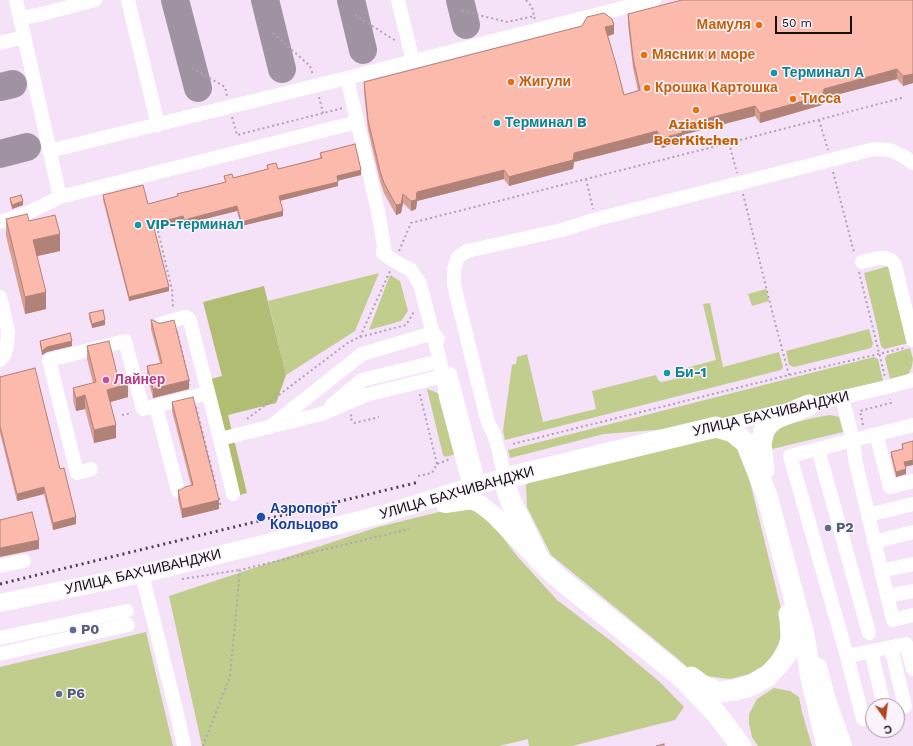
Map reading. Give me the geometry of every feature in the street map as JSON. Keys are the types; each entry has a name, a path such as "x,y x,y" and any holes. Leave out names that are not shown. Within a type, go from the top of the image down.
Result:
{"highway":[{"path":"767,496 761,444 764,431 768,423 809,405"},
{"name":"УЛИЦА БАХЧИВАНДЖИ","path":"505,478 716,427"},
{"path":"716,427 733,432 746,443 767,496 804,635 810,678 826,746"},
{"path":"505,478 512,504 540,561 629,636 679,675 716,713 741,746"},
{"path":"629,636 652,647 702,686 718,692 750,686 768,676 788,652 791,638 791,626 784,591 782,571 783,554"}],"main road":[{"name":"УЛИЦА БАХЧИВАНДЖИ","path":"0,603 142,574 474,491 505,478"},
{"path":"474,491 480,504 494,515 540,561"},
{"path":"804,635 817,664 827,700 843,746"}],"street":[{"path":"16,0 60,197"},
{"path":"20,18 95,0"},
{"path":"128,0 158,125"},
{"path":"398,0 413,61"},
{"path":"49,151 347,78 647,1"},
{"path":"0,43 24,37"},
{"path":"347,78 378,211 390,254 411,270 420,284 444,376 446,398 474,491"},
{"path":"0,222 25,214 60,197 357,122"},
{"path":"505,478 493,432 488,423 454,285 454,269 458,257 467,251 562,230 597,219 874,149 890,150 904,156 913,163"},
{"path":"390,254 420,267 456,394 474,491"},
{"path":"859,263 885,258 891,260 895,265 910,344"},
{"path":"0,297 8,331 8,344 5,354 0,360"},
{"path":"160,324 185,317 190,321 233,494"},
{"path":"433,333 441,345"},
{"path":"270,427 362,354 433,333"},
{"path":"91,469 77,472 48,360 125,341 143,409 208,393"},
{"path":"321,414 362,380 440,361"},
{"path":"220,439 321,414 366,395 444,376"},
{"name":"УЛИЦА БАХЧИВАНДЖИ","path":"716,427 887,387 910,379"},
{"path":"842,398 853,440 855,459 893,620 913,615"},
{"path":"156,406 178,491"},
{"path":"863,718 847,656 790,456 853,440 870,431 913,425"},
{"path":"870,431 890,487 913,481"},
{"path":"818,449 869,633"},
{"path":"868,515 913,504"},
{"path":"874,542 913,532"},
{"path":"0,566 24,561"},
{"path":"881,571 913,564"},
{"path":"142,574 178,714 184,746"},
{"path":"887,596 913,591"},
{"path":"0,638 127,611"},
{"path":"0,654 128,625"},
{"path":"847,656 906,644 913,670"},
{"path":"891,647 906,706"},
{"path":"871,651 882,698"}],"path":[{"path":"526,0 532,7 536,24"},
{"path":"462,11 507,22 534,16"},
{"path":"355,15 396,41"},
{"path":"273,34 310,66 314,80"},
{"path":"318,93 323,113"},
{"path":"360,337 390,254 411,223 902,98"},
{"path":"820,120 837,188 859,263 891,403 860,411 870,431"},
{"path":"729,143 789,375"},
{"path":"586,178 593,209"},
{"path":"158,231 172,290 173,316 216,486"},
{"path":"244,421 349,342 360,337 406,325 415,310"},
{"path":"513,444 879,354 910,344"},
{"path":"414,392 420,395 437,464"},
{"path":"355,423 378,417"},
{"path":"418,476 432,473 437,464 451,459"},
{"path":"218,494 221,508"},
{"path":"203,746 230,676 240,570 409,529"}],"green space":[{"path":"889,266 909,343 884,349 881,346 864,273"},
{"path":"379,273 355,331 286,375 268,301"},
{"path":"390,275 400,281 408,311 401,321 369,330"},
{"path":"264,286 286,375 276,403 228,415 247,493 236,496 207,380 222,376 203,302"},
{"path":"766,289 769,301 752,306 748,294"},
{"path":"710,303 723,367 779,352 783,367 781,370 505,440 503,431 512,365 516,364 517,357 527,354 543,422 596,409 592,391 656,375 658,380 661,382 675,379 678,375 678,370 716,360 703,304"},
{"path":"869,329 873,344 871,348 794,367 789,365 786,351"},
{"path":"910,348 913,359 909,373 904,376 890,379 885,358 887,355"},
{"path":"874,357 878,359 883,381 680,428 604,434 510,458 508,450"},
{"path":"427,389 439,394 457,454 445,457 443,455"},
{"path":"830,415 839,417 843,432 772,449 769,440 782,426"},
{"path":"717,436 728,438 743,453 786,629 769,662 749,674 730,679 696,675 551,555 527,507 526,485 536,477"},
{"path":"469,509 487,517 517,556 557,600 611,641 661,683 684,707 675,720 572,746 529,746 528,739 499,746 202,746 169,596 378,527 447,510"},
{"name":"P6","path":"146,632 173,746 0,746 0,667"},
{"path":"774,688 790,691 799,697 812,746 758,746 752,737 749,724 749,714 757,699"}],"building":[{"path":"682,0 913,0 913,74 903,76 897,69 824,89 822,96 760,113 755,106 682,125 682,133 662,138 657,131 574,153 573,160 509,177 504,170 417,192 416,200 411,201 403,194 401,204 396,205 384,183 380,171 368,120 364,82 582,26 587,17 604,13 612,19 614,25 605,27 624,95 640,90 633,58 628,14"},
{"name":"VIP-терминал","path":"355,144 361,170 337,176 338,182 279,196 283,211 241,222 237,206 184,220 183,216 153,224 169,287 129,297 103,195 143,185 148,204 178,196 177,194 226,182 224,176 232,174 233,178 268,169 267,165 276,163 278,169 322,158 320,153"},
{"path":"21,195 23,201 12,205 10,198"},
{"path":"27,214 29,221 55,215 60,234 33,240 46,292 25,297 6,219"},
{"path":"103,310 105,320 92,324 89,313"},
{"path":"151,320 162,323 174,320 189,380 153,389 147,366 162,363"},
{"path":"70,333 72,341 47,347 42,351 40,341"},
{"path":"109,341 118,378 126,377 128,384 107,390 116,425 94,430 85,395 76,398 73,388 96,382 87,346"},
{"path":"35,368 60,469 64,468 76,517 53,523 44,487 17,494 0,426 0,377"},
{"path":"193,397 219,500 182,509 178,490 193,485 172,402"},
{"path":"913,441 913,460 904,462 906,469 896,472 891,452 903,449 902,444"},
{"path":"32,512 39,540 0,548 0,520"}],"taxiway":[{"path":"175,0 198,88"},
{"path":"265,0 282,69"},
{"path":"351,0 363,50"},
{"path":"460,0 466,25"},
{"path":"0,87 13,84"},
{"path":"0,154 27,147"}],"railway":[{"path":"0,584 419,482"}],"place":[{"name":"Мамуля","path":"759,25"},
{"name":"Мясник и море","path":"644,55"},
{"name":"Терминал А","path":"774,73"},
{"name":"Жигули","path":"511,82"},
{"name":"Крошка Картошка","path":"647,88"},
{"name":"Тисса","path":"793,99"},
{"name":"Aziatish BeerKitchen","path":"696,110"},
{"name":"Терминал B","path":"497,123"},
{"name":"VIP-терминал","path":"138,225"},
{"name":"Би-1","path":"667,373"},
{"name":"Лайнер","path":"106,380"},
{"name":"Аэропорт Кольцово","path":"261,517"},
{"name":"P2","path":"828,528"},
{"name":"P0","path":"73,630"},
{"name":"P6","path":"59,694"}]}
